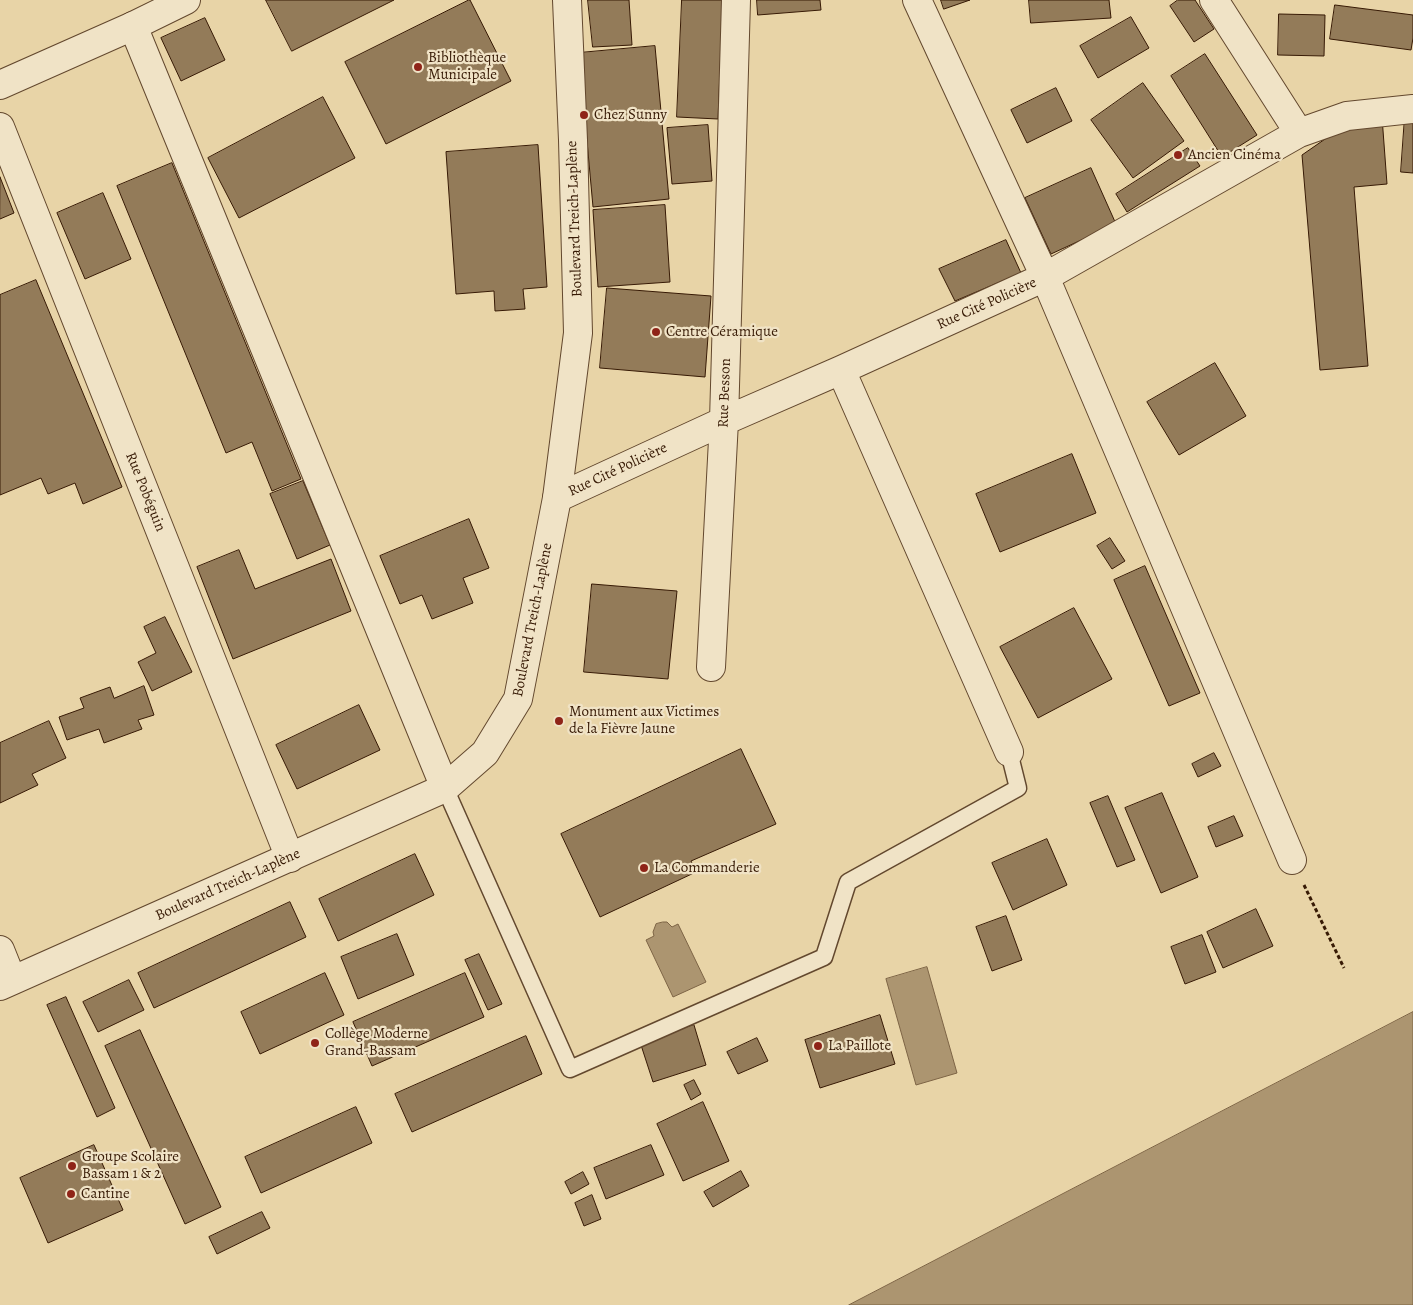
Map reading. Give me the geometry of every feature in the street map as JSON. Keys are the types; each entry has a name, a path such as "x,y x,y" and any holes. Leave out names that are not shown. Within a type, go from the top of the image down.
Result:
{"street":[{"path":"0,85 133,26 186,0"},
{"name":"Boulevard Treich-Laplène","path":"6,983 445,788 485,752 518,699 557,498 578,333 567,0"},
{"name":"Rue Besson","path":"711,666 724,421 736,0"},
{"path":"917,0 1046,277 1292,860"},
{"path":"1214,0 1299,133"},
{"path":"133,26 445,788"},
{"name":"Rue Cité Policière","path":"557,498 1046,277 1299,133 1347,116 1413,109"},
{"name":"Rue Pobéguin","path":"0,127 290,858"},
{"path":"841,370 1009,752"},
{"path":"0,950 6,983"}],"lane":[{"path":"445,788 570,1068 824,958 848,882 1018,788 1009,752"}],"path":[{"path":"1292,860 1344,968"}],"shaded area":[{"path":"667,922 672,927 678,924 706,982 673,997 646,940 654,936 653,932 656,924"},
{"path":"927,967 957,1073 916,1085 886,979"},
{"path":"1413,1012 1413,1305 849,1305"}],"building":[{"path":"266,0 394,0 292,51"},
{"path":"469,0 511,81 386,144 345,62"},
{"path":"588,0 629,0 632,45 593,47"},
{"path":"682,0 723,0 718,119 677,117"},
{"path":"757,0 820,0 821,10 758,15"},
{"path":"941,0 970,0 944,9"},
{"path":"1029,0 1109,0 1111,18 1031,23"},
{"path":"1178,0 1195,0 1214,29 1194,42 1170,6"},
{"path":"1335,5 1413,15 1411,50 1330,39"},
{"path":"1279,14 1325,15 1324,56 1278,55"},
{"path":"1131,17 1149,48 1098,78 1080,46"},
{"path":"205,18 225,60 181,81 161,38"},
{"path":"655,46 669,199 593,207 579,53"},
{"path":"1205,54 1257,135 1222,157 1171,76"},
{"path":"1143,83 1184,141 1133,178 1091,120"},
{"path":"1056,88 1072,121 1027,143 1011,110"},
{"path":"323,97 355,158 239,218 208,158"},
{"path":"1405,116 1413,116 1413,173 1401,172"},
{"path":"1382,117 1387,184 1354,187 1368,366 1320,370 1302,155 1354,119"},
{"path":"708,125 712,181 672,184 667,128"},
{"path":"538,145 547,287 523,289 525,309 495,311 494,291 456,294 446,152"},
{"path":"1188,148 1200,166 1127,212 1116,194"},
{"path":"172,163 301,479 272,491 252,442 226,453 117,186"},
{"path":"1091,168 1116,224 1051,254 1025,198"},
{"path":"0,177 14,213 0,219"},
{"path":"103,193 131,259 85,279 57,213"},
{"path":"665,205 670,282 598,287 593,210"},
{"path":"1006,240 1021,273 955,301 939,269"},
{"path":"36,280 122,487 83,504 75,483 48,494 41,478 0,495 0,295"},
{"name":"Centre Céramique","path":"607,288 711,296 705,377 600,368"},
{"path":"1215,363 1246,416 1179,455 1147,402"},
{"path":"1072,454 1096,513 1000,552 976,494"},
{"path":"303,481 330,545 297,559 270,494"},
{"path":"469,519 489,568 463,578 473,603 432,619 422,595 400,604 380,556"},
{"path":"1110,538 1125,561 1112,569 1097,546"},
{"path":"239,550 255,589 331,559 351,611 233,659 197,567"},
{"path":"1145,566 1200,693 1169,706 1114,580"},
{"path":"592,584 677,591 668,679 584,672"},
{"path":"1074,608 1112,679 1038,718 1000,647"},
{"path":"165,617 192,672 152,691 138,662 156,653 144,627"},
{"path":"144,686 154,715 138,720 142,729 104,743 99,729 67,740 59,717 84,708 80,698 110,687 114,698"},
{"path":"359,705 380,750 297,789 276,745"},
{"path":"49,721 66,758 32,774 38,785 0,803 0,743"},
{"path":"741,749 776,824 691,861 696,872 600,917 561,834"},
{"path":"1214,753 1221,766 1198,777 1192,764"},
{"path":"1162,793 1198,877 1161,893 1125,808"},
{"path":"1108,796 1135,860 1117,867 1090,803"},
{"path":"1234,816 1243,836 1216,847 1208,827"},
{"path":"1047,839 1067,885 1013,910 992,863"},
{"path":"415,854 434,895 338,941 319,899"},
{"path":"290,902 306,937 154,1008 138,973"},
{"path":"1256,909 1273,946 1223,968 1207,932"},
{"path":"1006,916 1022,960 992,971 976,927"},
{"path":"397,934 414,975 358,999 341,957"},
{"path":"1202,935 1216,972 1185,984 1171,947"},
{"path":"479,954 502,1004 488,1010 465,960"},
{"path":"325,973 344,1015 260,1054 241,1012"},
{"path":"465,973 484,1017 372,1066 353,1022"},
{"path":"129,980 144,1010 98,1032 83,1002"},
{"path":"66,997 115,1108 97,1117 47,1005"},
{"path":"880,1015 895,1064 820,1088 805,1040"},
{"path":"694,1025 706,1065 653,1082 640,1042"},
{"path":"140,1030 221,1207 185,1224 105,1046"},
{"path":"526,1036 542,1074 412,1132 395,1094"},
{"path":"757,1038 768,1061 738,1074 727,1052"},
{"path":"694,1080 701,1094 691,1100 684,1085"},
{"path":"703,1102 729,1161 683,1181 657,1124"},
{"path":"356,1107 372,1143 261,1193 245,1157"},
{"name":"Cantine","path":"94,1145 123,1210 48,1243 20,1178"},
{"path":"651,1145 664,1175 606,1199 594,1168"},
{"path":"741,1171 749,1186 713,1207 704,1192"},
{"path":"583,1172 589,1184 571,1194 565,1182"},
{"path":"592,1195 601,1219 584,1226 575,1203"},
{"path":"262,1212 270,1228 217,1254 209,1237"}],"place":[{"name":"Bibliothèque Municipale","path":"418,67"},
{"name":"Chez Sunny","path":"584,115"},
{"name":"Ancien Cinéma","path":"1178,155"},
{"name":"Centre Céramique","path":"656,332"},
{"name":"Monument aux Victimes de la Fièvre Jaune","path":"559,721"},
{"name":"La Commanderie","path":"644,868"},
{"name":"Collège Moderne Grand-Bassam","path":"315,1043"},
{"name":"La Paillote","path":"818,1046"},
{"name":"Groupe Scolaire Bassam 1 & 2","path":"72,1166"},
{"name":"Cantine","path":"71,1194"}]}
